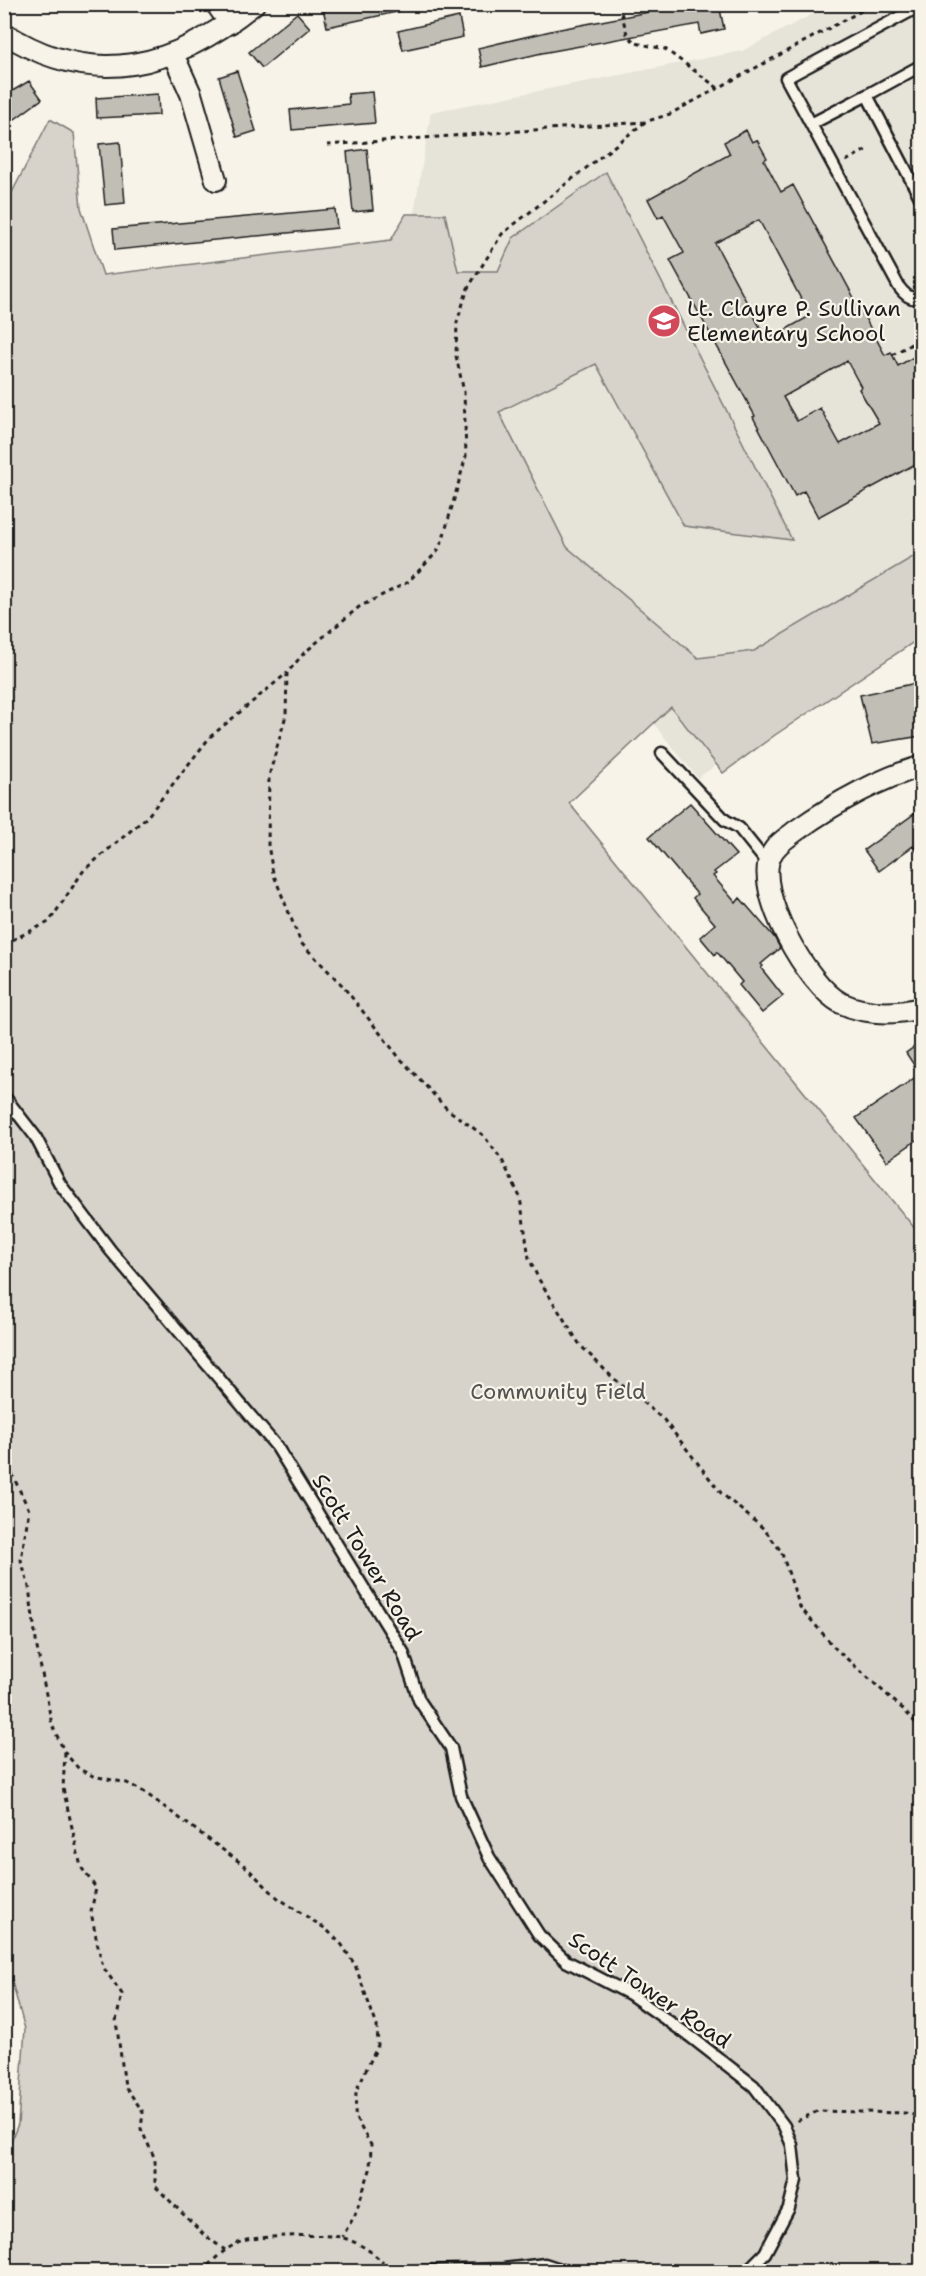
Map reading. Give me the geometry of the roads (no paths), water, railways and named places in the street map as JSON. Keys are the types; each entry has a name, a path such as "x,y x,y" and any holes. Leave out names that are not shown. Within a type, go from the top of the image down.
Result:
{"street":[{"path":"216,4 230,23"},
{"path":"4,33 43,53 85,65 132,64 172,54 204,40 254,4"},
{"path":"172,54 192,94 216,180"},
{"path":"921,766 861,790 832,806 779,843 768,864 767,885 770,899 802,962 821,987 841,1002 856,1009 890,1013 921,1008"}],"lane":[{"path":"921,5 786,78 899,287 910,297 921,296"},
{"path":"811,124 921,65"},
{"path":"867,95 921,201"},
{"path":"662,753 725,820 739,828 768,864"},
{"name":"Scott Tower Road","path":"4,1096 34,1136 60,1184 111,1251 277,1447 403,1652 419,1700 451,1749 461,1796 489,1857 539,1935 566,1961 630,1994 691,2037 754,2086 784,2126 792,2145 796,2180 789,2208 765,2253 746,2271"},
{"path":"390,2271 504,2269 545,2264 569,2271"}],"place":[{"name":"Lt. Clayre P. Sullivan Elementary School","path":"664,321"}],"park label":[{"name":"Community Field","path":"558,1391"}]}
